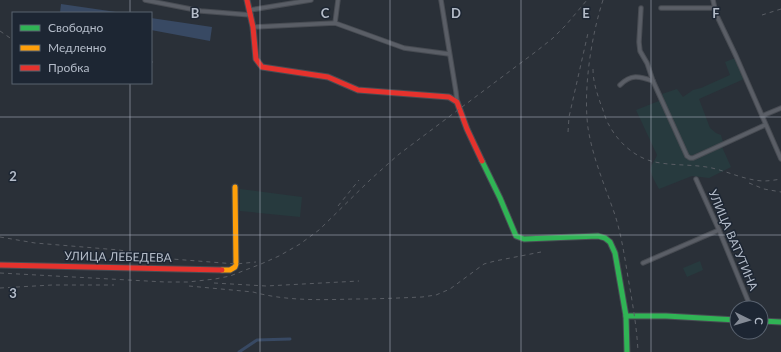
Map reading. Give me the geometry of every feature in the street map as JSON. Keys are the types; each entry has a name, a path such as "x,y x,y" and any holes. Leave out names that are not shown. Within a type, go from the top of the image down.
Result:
{"street":[{"path":"145,0 201,11 250,12 311,0"},
{"path":"247,0 253,27 256,58 260,65 267,68 328,76 358,90 448,97 457,102"},
{"path":"335,23 338,0"},
{"path":"442,0 457,102 467,129 500,198 516,236 524,239 598,236 604,237 609,241 615,253 626,316 627,352"},
{"path":"713,0 716,14 781,159"},
{"path":"641,8 640,51 647,63 652,80 687,156 693,158 765,125"},
{"path":"661,8 715,8"},
{"path":"253,27 335,23 404,48 450,54"},
{"path":"620,85 626,79 633,77 643,77 652,80"},
{"path":"762,116 781,108"},
{"name":"УЛИЦА ВАТУТИНА","path":"696,179 748,300"},
{"name":"УЛИЦА ЛЕБЕДЕВА","path":"0,265 230,270 235,267 236,264 235,187"},
{"path":"643,263 719,230"},
{"path":"626,316 666,316 729,320"},
{"path":"769,321 781,322"}],"green space":[{"path":"735,58 744,79 699,99 710,128 721,135 723,142 691,156 693,160 722,147 731,167 709,178 692,176 659,189 651,172 657,155 636,110 664,99 662,94 677,89 683,97 693,90 730,75 725,62"},
{"path":"240,189 302,197 300,217 240,211"},
{"path":"700,261 703,270 687,277 683,268"}],"water":[{"path":"61,4 116,12 60,12"},
{"path":"152,18 212,27 210,41 152,30"}],"waterway":[{"path":"239,352 257,340 290,339"}],"railway":[{"path":"0,273 188,282 230,276 279,256 300,244 319,230 398,155 553,38 587,0"},
{"path":"603,0 595,30 587,81 588,128 596,162 620,232 637,335 638,352"},
{"path":"762,15 781,9"},
{"path":"0,31 12,39"},
{"path":"568,132 569,117 588,33"},
{"path":"593,69 596,87 608,123 622,143 634,153 655,162 712,168 743,178 765,181 781,179"},
{"path":"338,206 359,180"},
{"path":"749,183 764,189 781,192"},
{"path":"0,237 35,243 119,250 172,259 236,264 256,262"},
{"path":"189,286 253,292 278,297 303,299 329,300 422,297 436,295 450,289 484,264 541,252"},
{"path":"214,283 266,286 359,281"},
{"path":"0,288 52,285 114,285"}],"traffic: fast":[{"path":"482,161 516,236 524,239 598,236 605,238 610,242 615,253 626,316 627,352"},
{"path":"626,316 666,316 729,320"},
{"path":"769,321 781,322"}],"traffic: slow":[{"path":"222,270 230,270 235,267 236,264 235,187"}],"traffic: jam":[{"path":"247,0 253,27 256,59 262,67 328,77 358,90 449,97 457,102 467,129 482,161"},
{"path":"0,265 222,270"}]}
